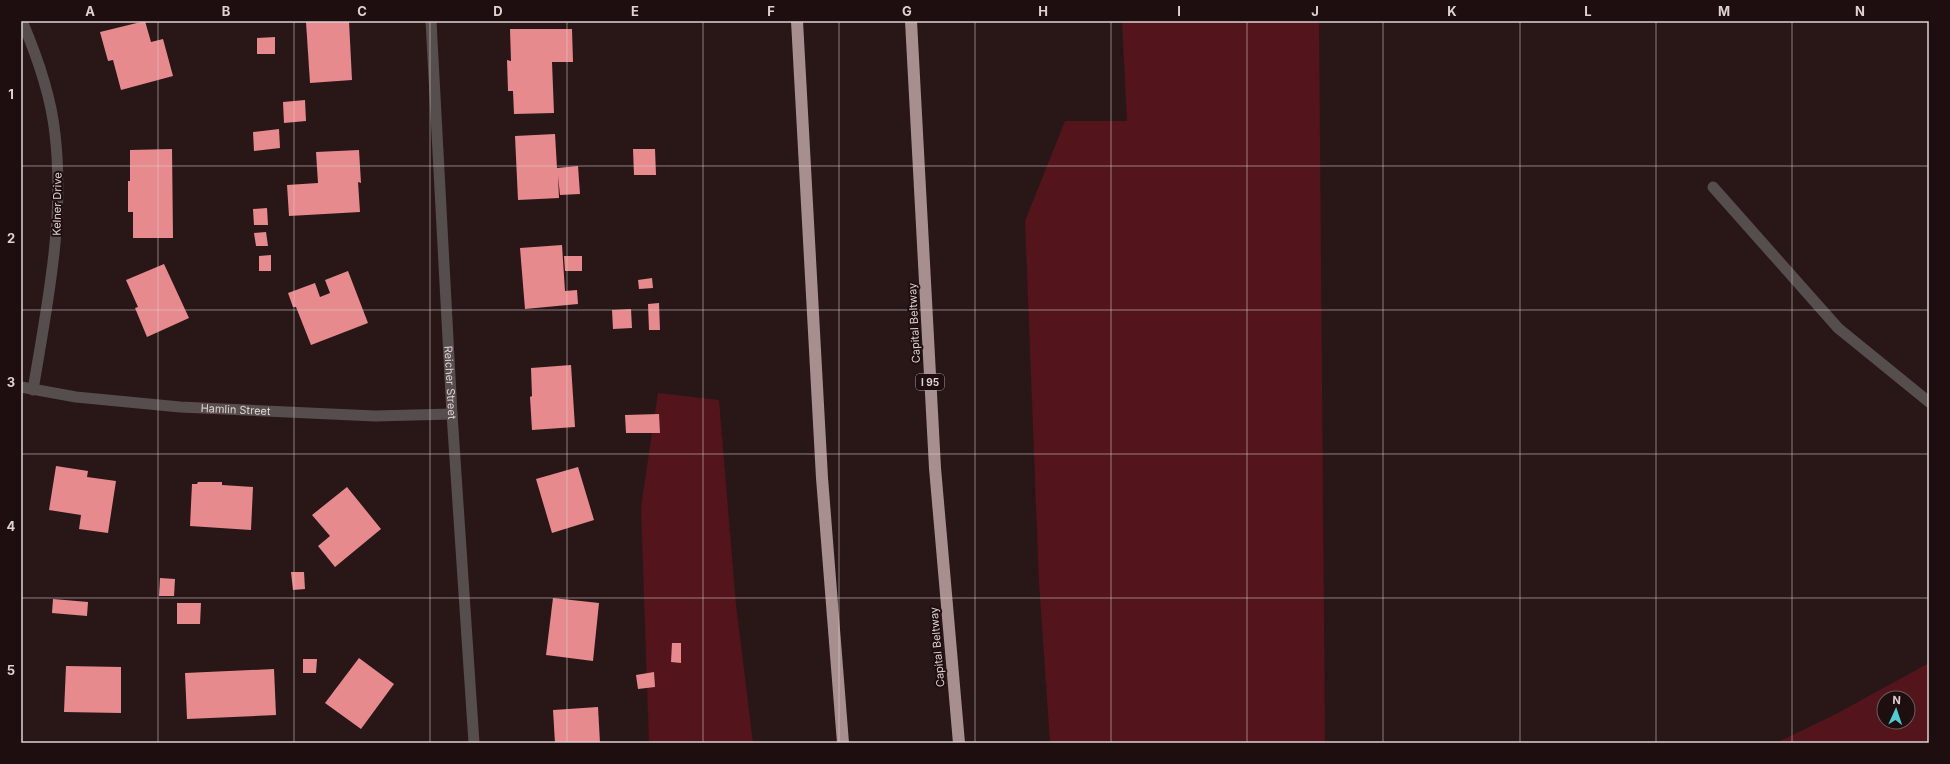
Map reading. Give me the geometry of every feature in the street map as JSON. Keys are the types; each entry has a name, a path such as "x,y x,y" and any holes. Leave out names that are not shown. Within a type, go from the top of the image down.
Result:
{"highway":[{"path":"797,21 822,471 843,743"},
{"name":"Capital Beltway","path":"911,21 935,468 959,743"}],"street":[{"name":"Kelner Drive","path":"22,21 40,67 55,132 57,162 58,201 56,241 33,390"},
{"name":"Reicher Street","path":"431,21 452,414 474,743"},
{"path":"1713,187 1838,328 1929,402"},
{"name":"Hamlin Street","path":"21,387 104,400 180,407 375,416 452,414"}],"shaded area":[{"path":"1122,21 1319,21 1325,743 1050,743 1039,582 1025,221 1065,121 1127,121"},
{"path":"658,393 719,400 736,605 753,743 649,743 641,507"},
{"path":"1929,663 1929,743 1776,743 1836,714 1876,692 1876,730 1916,730 1916,690 1880,690"}],"building":[{"path":"145,21 151,42 163,39 173,76 121,90 113,60 108,61 100,32"},
{"path":"349,21 352,80 310,83 306,22"},
{"path":"510,29 572,29 573,62 552,62 554,113 514,114 513,91 508,91 507,60 511,61"},
{"path":"275,37 275,54 257,54 257,38"},
{"path":"305,100 306,121 284,123 283,102"},
{"path":"279,129 280,148 254,151 253,132"},
{"path":"555,134 557,168 578,166 580,194 560,195 558,176 559,198 518,200 515,136"},
{"path":"172,149 173,238 133,238 133,212 128,212 130,150"},
{"path":"633,149 655,149 656,175 634,175"},
{"path":"359,150 361,183 358,182 360,212 289,216 287,185 318,183 316,152"},
{"path":"267,208 268,225 254,225 253,209"},
{"path":"266,232 268,246 256,246 254,233"},
{"path":"562,245 565,291 577,290 578,304 525,309 520,248"},
{"path":"271,255 271,271 259,271 259,256"},
{"path":"564,256 582,256 582,271 565,271"},
{"path":"164,264 189,318 147,337 135,308 138,307 126,280"},
{"path":"348,271 368,323 311,345 296,307 293,307 288,293 315,283 320,297 330,293 325,280"},
{"path":"652,278 653,288 639,289 638,280"},
{"path":"659,303 660,330 649,330 648,304"},
{"path":"631,309 632,328 613,329 612,310"},
{"path":"571,365 575,427 532,430 530,397 532,396 531,368"},
{"path":"659,414 660,433 626,433 625,415"},
{"path":"56,466 88,471 87,477 116,481 108,533 79,529 81,515 49,510"},
{"path":"578,467 594,520 552,533 536,479"},
{"path":"198,482 222,482 222,485 253,487 251,530 190,526 192,484 197,484"},
{"path":"347,487 381,529 335,567 318,546 330,536 312,515"},
{"path":"291,572 304,572 305,589 293,590"},
{"path":"160,578 175,579 174,596 159,596"},
{"path":"553,598 599,603 593,661 546,655"},
{"path":"53,599 88,602 87,616 52,613"},
{"path":"177,603 201,603 200,624 177,624"},
{"path":"672,643 681,643 681,663 671,662"},
{"path":"359,658 394,684 361,729 325,703"},
{"path":"303,659 317,659 316,673 303,673"},
{"path":"66,666 121,667 121,713 64,712"},
{"path":"274,669 276,715 187,719 185,673"},
{"path":"654,672 655,687 638,689 636,675"},
{"path":"598,707 600,743 555,743 553,710"}]}
